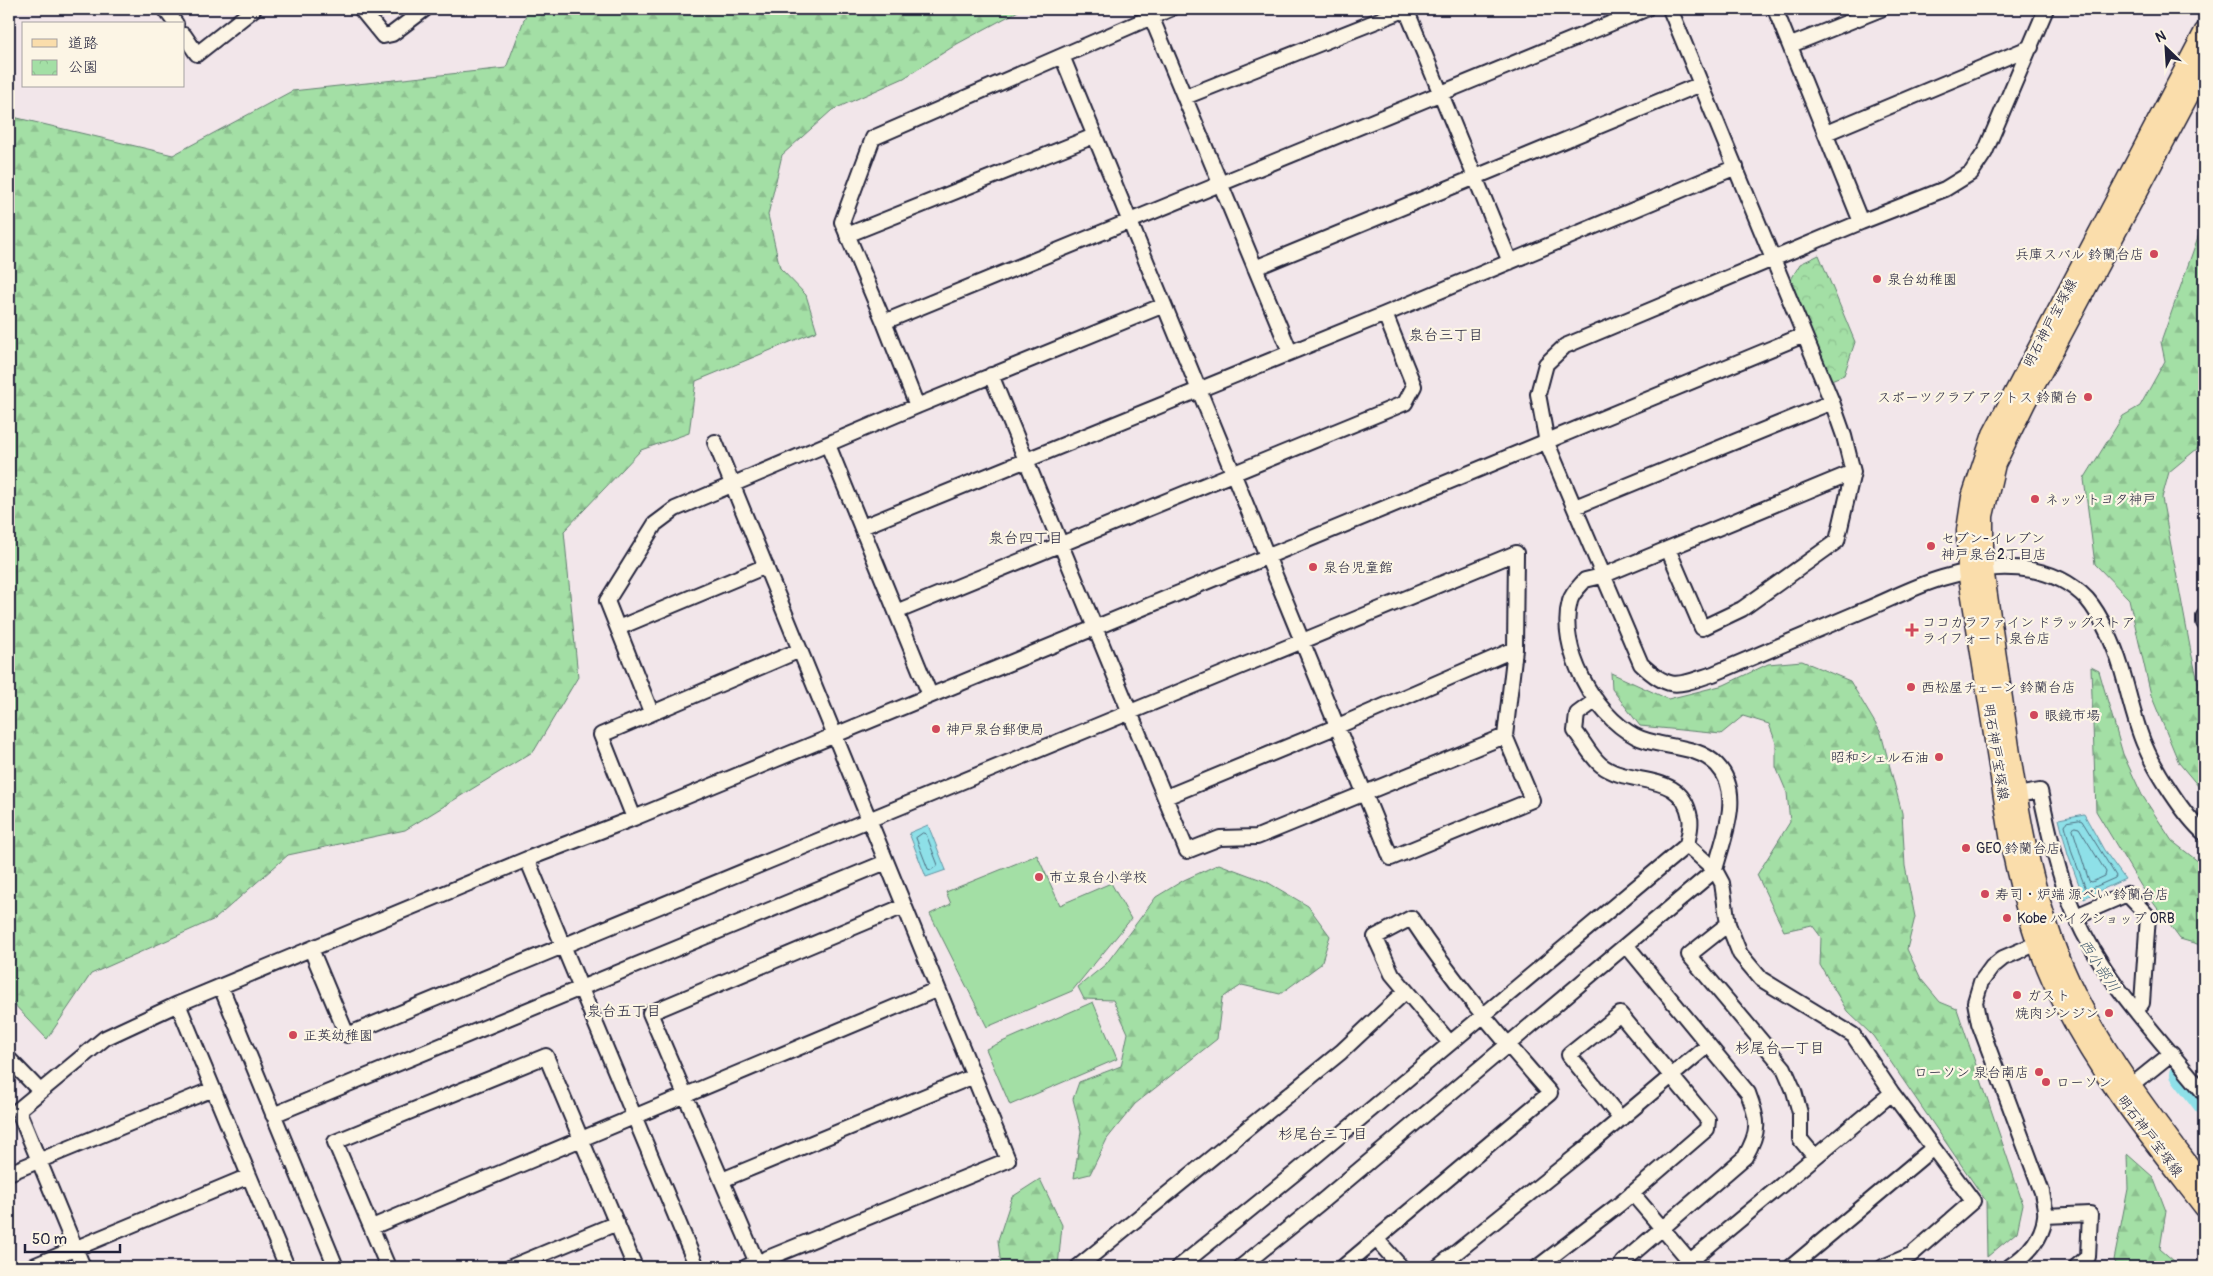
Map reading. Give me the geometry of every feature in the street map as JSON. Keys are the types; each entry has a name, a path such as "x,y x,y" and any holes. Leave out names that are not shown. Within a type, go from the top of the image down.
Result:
{"main road":[{"name":"明石神戸宝塚線","path":"2204,31 1992,434 1971,497 1966,530 1966,571 2012,854 2021,896 2056,991 2097,1064 2137,1121 2204,1208"},
{"name":"明石神戸宝塚線","path":"2204,68 2026,402 1996,464 1984,516 1984,568 2017,795 2031,871 2052,937 2078,998 2106,1048 2130,1086 2204,1184"}],"street":[{"path":"165,9 175,22"},
{"path":"185,36 197,54 254,9"},
{"path":"363,9 383,36 392,34 425,9"},
{"path":"917,406 842,222 873,138 1062,56 1149,13 1170,9"},
{"path":"1185,98 1406,9 1510,262"},
{"path":"884,322 1220,182 1646,9"},
{"path":"1668,549 1702,628 1742,609 1837,541 1853,472 1844,436 1832,402 1670,9"},
{"path":"1775,9 1861,222"},
{"path":"1791,45 1881,9"},
{"path":"2046,9 1985,152 1971,173 1945,189 1861,222 1565,346 1546,364 1538,394 1547,442 1576,507 1602,576 1641,664 1656,678 1678,685 1713,674 1941,578 1966,571 1984,568 2022,568 2042,572 2061,580 2087,600 2101,620 2120,664 2145,747 2167,785 2196,826 2204,833"},
{"path":"1149,13 1290,352"},
{"path":"1826,133 2030,47"},
{"path":"311,949 347,1035 869,821 1303,640 1516,554 1515,649 1505,736 1532,800 1392,858 1303,640 1094,136 1062,56"},
{"path":"1256,268 1701,84"},
{"path":"848,235 1094,136"},
{"path":"862,527 1385,314 1736,167"},
{"path":"651,712 607,601 655,524 675,509 828,446 991,375 1164,305"},
{"path":"896,612 1405,403 1414,386 1385,314"},
{"path":"83,1267 18,1110 105,1038 178,1004 527,859 634,818 1804,335"},
{"path":"991,375 1187,850 1220,838 1257,837 1505,736"},
{"path":"1576,507 1832,402"},
{"path":"715,442 1008,1160 752,1265 722,1180 650,1013 904,906"},
{"path":"828,446 930,695"},
{"path":"1241,1267 1627,946 1715,870 1730,811 1729,787 1716,765 1694,752 1637,738 1620,727 1596,700 1580,674 1570,645 1566,619 1570,598 1585,580 1602,576 1853,472"},
{"path":"618,628 766,566"},
{"path":"2204,616 2204,623"},
{"path":"1166,797 1338,726 1515,649"},
{"path":"634,818 601,735 651,712 800,650"},
{"path":"1179,1267 1450,1044 1686,845 1691,819 1682,799 1667,785 1624,776 1601,765 1575,731 1577,714 1596,700"},
{"path":"2017,795 2040,791 2061,878 2076,916 2116,984 2204,1093"},
{"path":"1686,845 1715,870 1722,883 1728,924 1740,954 1761,980 1852,1035 1892,1093 1973,1201 1911,1254 1883,1267"},
{"path":"527,859 697,1267"},
{"path":"273,1115 886,862"},
{"path":"2076,916 2127,894 2148,916 2142,1003 2137,1010"},
{"path":"1343,1267 1550,1093 1483,1016 1435,956 1411,918 1375,937 1392,974 1450,1044"},
{"path":"1728,924 1690,954 1784,1068 1794,1091 1800,1113 1800,1139 1815,1157"},
{"path":"2009,1267 2021,1259 2037,1242 2045,1216 2042,1192 1979,1023 1975,1002 1981,982 1992,967 2003,958 2038,943"},
{"path":"1620,1267 1623,1262 1661,1228 1745,1157 1756,1138 1756,1114 1748,1093 1707,1046 1627,946"},
{"path":"221,987 336,1267"},
{"path":"372,1227 938,989"},
{"path":"1078,1267 1341,1052 1406,991"},
{"path":"178,1004 286,1265 271,1267"},
{"path":"1538,1267 1632,1194 1707,1130 1708,1120 1620,1014 1569,1055 1621,1119"},
{"path":"1438,1267 1621,1119 1707,1046"},
{"path":"2130,1086 2172,1053"},
{"path":"388,1267 335,1142 546,1056 635,1267"},
{"path":"9,1060 40,1091"},
{"path":"722,1180 974,1076"},
{"path":"9,1173 213,1089"},
{"path":"1632,1194 1661,1228 1686,1264 1892,1093"},
{"path":"1792,1267 1933,1148"},
{"path":"31,1267 249,1176"},
{"path":"2045,1216 2090,1214 2088,1257 2076,1267"},
{"path":"511,1267 617,1223"},
{"path":"1377,1240 1401,1267"}],"green space":[{"path":"528,9 1022,9 957,44 904,78 832,110 782,155 768,215 780,268 806,295 817,331 696,381 689,433 641,450 564,531 578,677 534,751 405,830 288,855 215,919 91,974 47,1039 9,999 9,116 173,155 292,91 506,68"},
{"path":"2204,220 2204,430 2198,448 2169,472 2162,498 2191,652 2204,706 2204,793 2179,763 2151,695 2129,599 2095,564 2084,479 2123,416 2140,406 2165,361 2161,342"},
{"path":"1819,255 1855,342 1844,375 1831,380 1789,283 1800,264"},
{"path":"1802,661 1850,681 1881,733 1902,813 1905,866 1915,917 1907,949 1921,979 1940,1002 1957,1009 2023,1204 2017,1232 1987,1257 1986,1201 1873,1036 1847,1011 1820,965 1821,937 1812,925 1784,931 1757,875 1790,822 1787,793 1776,767 1776,743 1769,724 1743,716 1721,734 1640,726 1612,689 1611,673 1668,699 1724,685 1768,664"},
{"path":"2091,667 2099,671 2123,754 2142,795 2172,841 2204,866 2204,946 2180,939 2141,886 2096,811"},
{"path":"1037,855 1060,905 1111,883 1131,919 1072,991 987,1027 930,914 951,904 946,892"},
{"path":"1219,864 1267,882 1308,906 1330,936 1321,964 1280,994 1242,985 1222,998 1217,1039 1135,1104 1107,1139 1090,1174 1074,1178 1081,1131 1073,1099 1079,1082 1121,1066 1128,1033 1113,1000 1084,999 1078,987 1106,964 1156,897 1184,880"},
{"path":"1093,1002 1117,1059 1010,1105 986,1049"},
{"path":"2127,1154 2153,1177 2166,1211 2160,1249 2181,1267 2118,1267 2114,1260 2128,1189"},
{"path":"1040,1179 1062,1225 1058,1267 1001,1267 998,1240 1012,1197"}],"water":[{"path":"2084,814 2104,850 2125,879 2084,898 2068,855 2059,819"},
{"path":"928,825 946,870 926,877 909,833"}],"waterway":[{"name":"西小部川","path":"2181,1074 2204,1104"}],"place":[{"name":"兵庫スバル 鈴蘭台店","path":"2154,254"},
{"name":"泉台幼稚園","path":"1877,279"},
{"name":"スポーツクラブ アクトス 鈴蘭台","path":"2088,397"},
{"name":"ネッツトヨタ神戸","path":"2035,499"},
{"name":"セブン-イレブン 神戸泉台2丁目店","path":"1931,546"},
{"name":"泉台児童館","path":"1313,567"},
{"name":"ココカラファイン ドラッグストア ライフォート 泉台店","path":"1912,630"},
{"name":"西松屋チェーン 鈴蘭台店","path":"1911,687"},
{"name":"眼鏡市場","path":"2034,715"},
{"name":"神戸泉台郵便局","path":"936,729"},
{"name":"昭和シェル石油","path":"1939,757"},
{"name":"GEO 鈴蘭台店","path":"1966,848"},
{"name":"市立泉台小学校","path":"1039,877"},
{"name":"寿司・炉端 源べい 鈴蘭台店","path":"1985,894"},
{"name":"Kobe バイクショップ ORB","path":"2007,918"},
{"name":"ガスト","path":"2017,995"},
{"name":"焼肉ジンジン","path":"2109,1013"},
{"name":"正英幼稚園","path":"293,1035"},
{"name":"ローソン 泉台南店","path":"2039,1072"},
{"name":"ローソン","path":"2046,1082"}],"district":[{"name":"泉台三丁目","path":"1446,335"},
{"name":"泉台四丁目","path":"1026,538"},
{"name":"泉台五丁目","path":"624,1011"},
{"name":"杉尾台一丁目","path":"1780,1048"},
{"name":"杉尾台二丁目","path":"1323,1134"}]}
